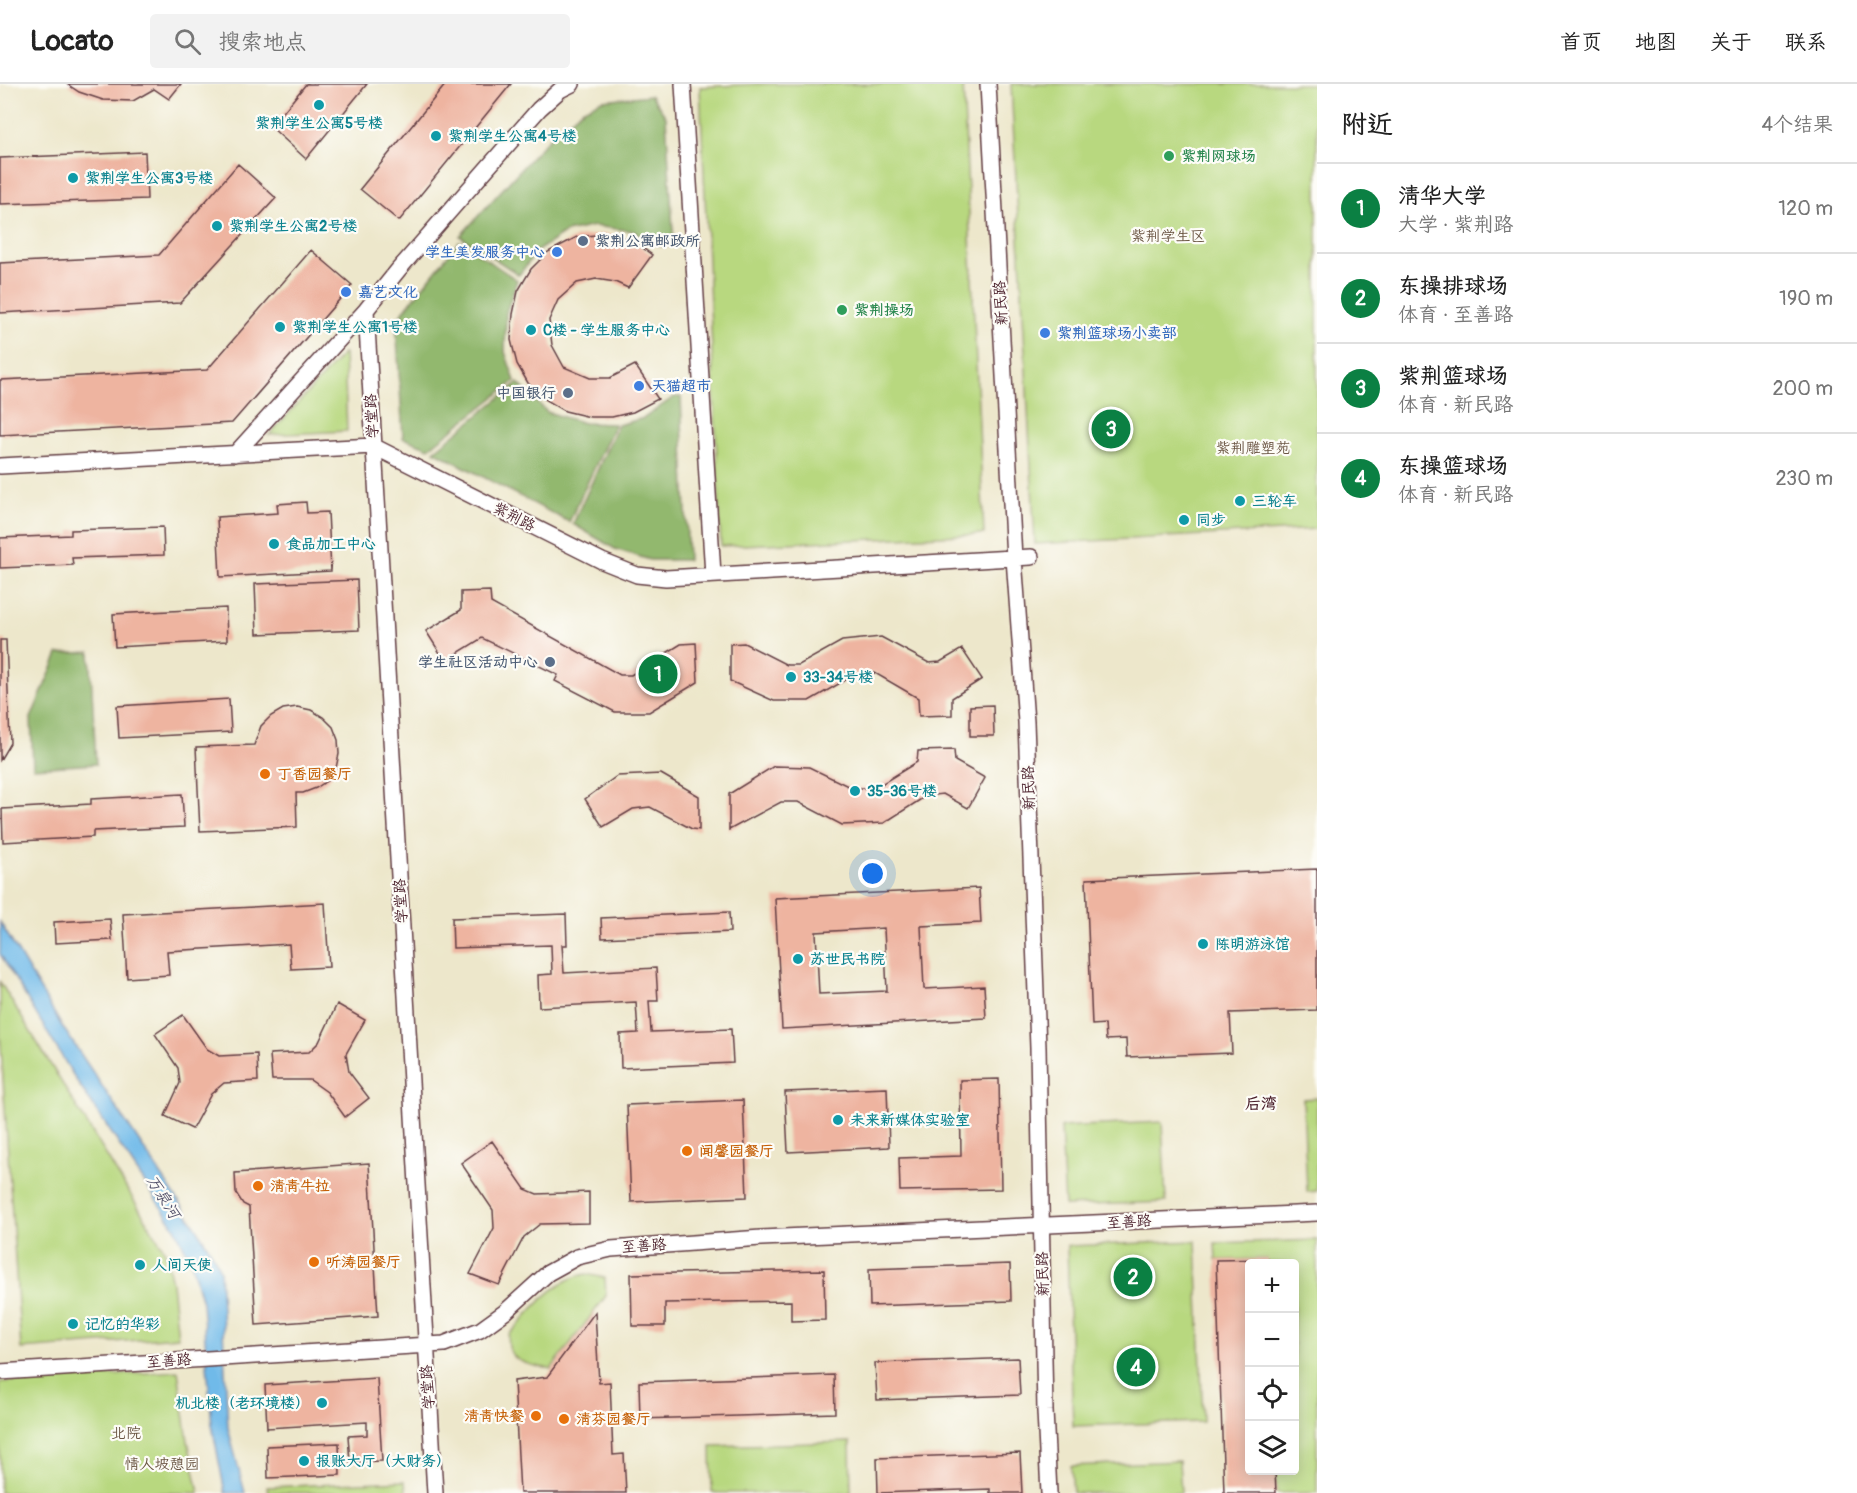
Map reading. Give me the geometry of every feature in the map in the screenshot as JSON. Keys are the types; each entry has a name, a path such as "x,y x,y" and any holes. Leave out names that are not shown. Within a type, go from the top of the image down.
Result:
{"street":[{"path":"236,454 366,310 539,109 560,90 572,84"},
{"path":"683,84 713,575"},
{"name":"新民路","path":"988,84 1031,823 1049,1493"},
{"name":"学堂路","path":"366,310 435,1493"},
{"path":"0,466 373,446"},
{"name":"紫荆路","path":"373,446 602,561 638,575 666,578 1031,557"},
{"name":"至善路","path":"0,1372 425,1346 454,1341 480,1330 505,1312 548,1273 577,1257 611,1249 761,1238 1317,1213"}],"green space":[{"name":"紫荆操场","path":"759,84 963,84 984,534 721,546 700,87"},
{"name":"紫荆学生区","path":"1011,84 1317,84 1317,529 1035,544"},
{"path":"651,95 666,117 674,246 660,246 633,231 594,226 566,232 537,251 519,275 460,236 551,136 582,110 602,100"},
{"path":"459,241 517,280 506,313 505,352 515,381 429,448 403,438 396,321"},
{"path":"344,353 347,431 269,435"},
{"path":"518,383 547,412 584,423 615,424 569,522 434,451"},
{"path":"674,397 681,397 688,560 650,560 615,549 573,524 618,425 644,418"},
{"path":"90,652 96,764 33,768 31,718 58,654"},
{"path":"0,982 165,1251 172,1283 178,1337 21,1349 0,1033"},
{"path":"1317,1098 1317,1191 1307,1192 1303,1099"},
{"path":"1162,1122 1166,1202 1065,1206 1061,1127"},
{"path":"1317,1240 1317,1493 1276,1493 1275,1475 1299,1475 1299,1259 1216,1260 1215,1243"},
{"path":"1196,1241 1203,1422 1073,1426 1067,1246"},
{"path":"586,1274 605,1278 606,1296 551,1369 527,1364 515,1357 511,1352 509,1335 553,1289 574,1277"},
{"name":"北院","path":"178,1371 188,1441 199,1493 0,1493 0,1382"},
{"path":"850,1442 851,1493 712,1493 711,1446"},
{"path":"1179,1461 1181,1493 1073,1493 1071,1466"},
{"path":"405,1481 406,1493 268,1493 267,1487"}],"water":[{"name":"万泉河","path":"0,922 60,1023 196,1227 220,1270 228,1428 245,1493 225,1493 212,1425 202,1303 191,1262 175,1228 78,1083 0,954"}],"building":[{"path":"67,84 181,84 169,99 154,89 133,101 103,100 79,92"},
{"name":"紫荆学生公寓5号楼","path":"306,84 367,84 306,159 271,127"},
{"name":"紫荆学生公寓4号楼","path":"446,84 511,84 399,221 360,189"},
{"name":"紫荆学生公寓3号楼","path":"145,152 147,199 0,204 0,158"},
{"name":"紫荆学生公寓2号楼","path":"238,164 276,198 180,303 0,313 0,263 159,255"},
{"name":"C楼 - 学生服务中心","path":"605,234 632,240 652,255 628,288 615,282 596,279 577,283 558,300 549,320 552,345 564,367 590,378 610,378 635,365 658,399 633,412 612,417 590,417 565,411 543,398 528,383 517,364 511,340 513,314 518,291 531,269 548,252 577,237"},
{"name":"紫荆学生公寓1号楼","path":"311,250 352,285 232,423 0,435 0,380 207,370"},
{"name":"食品加工中心","path":"306,502 307,513 328,512 331,571 220,577 217,517 278,513 277,504"},
{"path":"163,527 164,555 72,558 73,565 0,568 0,538 71,535 71,530"},
{"name":"食品加工中心","path":"357,580 359,630 257,634 255,584"},
{"path":"490,591 491,603 620,675 631,675 681,644 696,643 698,682 649,712 615,712 555,681 558,675 482,638 445,661 426,631 461,610 461,592"},
{"path":"226,608 227,641 115,647 113,614"},
{"name":"33-34号楼","path":"881,637 929,663 940,662 962,649 982,679 952,698 952,715 919,716 918,698 875,673 856,674 809,701 774,701 730,681 730,644 744,643 787,665 799,665 842,641"},
{"path":"0,640 6,640 10,743 0,760"},
{"path":"229,699 231,732 119,738 117,706"},
{"path":"993,705 994,736 970,736 970,706"},
{"name":"丁香园餐厅","path":"297,707 311,710 333,727 338,740 339,754 336,768 328,780 316,788 296,793 297,827 200,831 196,747 254,745 261,726 271,716 283,709"},
{"name":"35-36号楼","path":"954,750 955,761 985,778 968,808 943,794 926,796 884,823 842,825 798,802 781,802 729,830 729,794 774,766 809,767 852,788 875,788 917,762 918,751"},
{"path":"661,774 699,796 699,830 692,829 650,807 633,809 603,827 585,799 617,776"},
{"path":"182,794 184,827 93,831 93,837 3,842 2,809 91,804 91,799"},
{"name":"陈明游泳馆","path":"1317,869 1317,1010 1230,1013 1232,1053 1127,1057 1126,1039 1106,1040 1105,1024 1092,1025 1086,879"},
{"name":"苏世民书院","path":"979,888 981,923 921,926 924,989 984,986 986,1018 782,1029 775,898","holes":["884,928 887,991 819,994 816,932"]},
{"path":"325,903 329,967 291,969 289,944 167,951 169,975 127,978 123,914"},
{"path":"729,912 730,932 602,938 601,918"},
{"path":"566,914 567,945 562,945 564,973 656,968 658,1001 649,1001 651,1032 731,1029 733,1063 621,1068 620,1034 638,1033 636,1002 539,1007 538,975 552,974 551,945 453,948 452,918"},
{"path":"110,919 112,940 55,943 54,922"},
{"path":"337,1004 365,1020 346,1054 349,1072 369,1098 345,1117 327,1092 310,1080 272,1080 270,1054 309,1052 319,1042"},
{"path":"183,1015 207,1049 219,1056 257,1054 258,1081 224,1083 211,1094 192,1129 165,1116 180,1083 178,1068 155,1034"},
{"path":"999,1079 1001,1189 900,1191 899,1158 961,1156 960,1080"},
{"name":"未来新媒体实验室","path":"887,1088 889,1147 788,1152 785,1092"},
{"name":"闻馨园餐厅","path":"743,1100 747,1197 631,1202 627,1105"},
{"path":"492,1141 525,1189 537,1194 589,1192 589,1223 540,1224 524,1237 499,1285 470,1274 494,1228 493,1210 461,1163"},
{"name":"听涛园餐厅","path":"369,1163 378,1316 256,1325 249,1207 243,1204 236,1193 235,1173"},
{"path":"1245,1259 1245,1475 1275,1475 1276,1493 1224,1493 1216,1260"},
{"path":"1010,1264 1011,1301 870,1306 869,1269"},
{"path":"824,1270 825,1320 791,1321 791,1301 665,1303 665,1326 632,1326 631,1274"},
{"name":"清芬园餐厅","path":"595,1312 599,1383 610,1382 613,1455 624,1454 626,1493 520,1493 514,1381 547,1377"},
{"path":"1018,1358 1020,1395 877,1400 875,1363"},
{"path":"834,1375 835,1413 640,1419 639,1382"},
{"name":"机北楼（老环境楼）","path":"377,1378 382,1461 350,1462 348,1436 367,1435 367,1422 267,1428 265,1385"},
{"name":"报账大厅（大财务）","path":"339,1443 340,1475 268,1478 267,1446"},
{"path":"1020,1453 1022,1493 990,1493 990,1489 878,1493 877,1458"}],"place":[{"name":"紫荆学生公寓5号楼","path":"319,105"},
{"name":"紫荆学生公寓4号楼","path":"436,136"},
{"name":"紫荆网球场","path":"1169,156"},
{"name":"紫荆学生公寓3号楼","path":"73,178"},
{"name":"紫荆学生公寓2号楼","path":"217,226"},
{"name":"紫荆公寓邮政所","path":"583,241"},
{"name":"学生美发服务中心","path":"557,252"},
{"name":"嘉艺文化","path":"346,292"},
{"name":"紫荆操场","path":"842,310"},
{"name":"紫荆学生公寓1号楼","path":"280,327"},
{"name":"C楼 - 学生服务中心","path":"531,330"},
{"name":"紫荆篮球场小卖部","path":"1045,333"},
{"name":"天猫超市","path":"639,386"},
{"name":"中国银行","path":"568,393"},
{"name":"紫荆篮球场","path":"1111,429"},
{"name":"三轮车","path":"1240,501"},
{"name":"同步","path":"1184,520"},
{"name":"食品加工中心","path":"274,544"},
{"name":"学生社区活动中心","path":"550,662"},
{"name":"清华大学","path":"658,674"},
{"name":"33-34号楼","path":"791,677"},
{"name":"丁香园餐厅","path":"265,774"},
{"name":"35-36号楼","path":"855,791"},
{"name":"陈明游泳馆","path":"1203,944"},
{"name":"苏世民书院","path":"798,959"},
{"name":"未来新媒体实验室","path":"838,1120"},
{"name":"闻馨园餐厅","path":"687,1151"},
{"name":"清青牛拉","path":"258,1186"},
{"name":"听涛园餐厅","path":"314,1262"},
{"name":"人间天使","path":"140,1265"},
{"name":"东操排球场","path":"1133,1277"},
{"name":"记忆的华彩","path":"73,1324"},
{"name":"东操篮球场","path":"1136,1367"},
{"name":"机北楼（老环境楼）","path":"322,1403"},
{"name":"清青快餐","path":"536,1416"},
{"name":"清芬园餐厅","path":"564,1419"},
{"name":"报账大厅（大财务）","path":"304,1461"}],"district":[{"name":"后湾","path":"1261,1104"}],"park label":[{"name":"紫荆雕塑苑","path":"1253,448"},
{"name":"情人坡憩园","path":"162,1464"}]}
